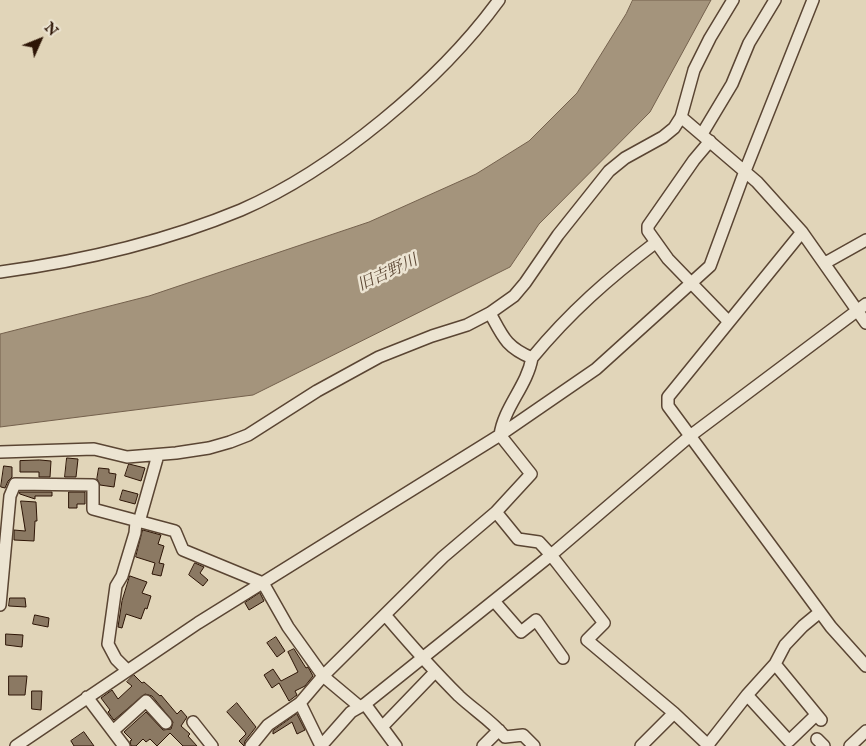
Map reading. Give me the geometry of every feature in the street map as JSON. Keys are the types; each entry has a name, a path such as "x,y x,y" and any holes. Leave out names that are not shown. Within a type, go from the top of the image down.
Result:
{"street":[{"path":"0,272 39,267 155,241 233,213 273,194 327,162 378,124 414,93 466,41 499,0"},
{"path":"0,452 94,449 127,457 209,448 248,435 317,390 379,357 432,336 467,325 490,313 514,296 525,283 558,235 609,171 625,158 663,137 674,128 681,117 694,70 710,38 733,0"},
{"path":"729,322 668,259 648,231 648,226 694,160 732,84 749,42 774,0"},
{"path":"16,746 198,623 500,435 596,369 690,282 710,266 745,171 813,0"},
{"path":"681,117 757,182 802,232 825,264 862,307 866,323"},
{"path":"802,232 668,397 668,406 820,612 866,666"},
{"path":"825,264 866,240"},
{"path":"251,746 268,725 300,703 323,676 386,616 443,557 496,512 531,474 500,435 502,424 530,370 532,358 580,304 655,242"},
{"path":"300,703 321,746 351,712 362,706 551,555 690,436 862,307"},
{"path":"490,313 504,340 518,352 532,358"},
{"path":"127,670 116,659 108,644 116,586 122,576 158,455"},
{"path":"0,604 5,494 15,484 93,485 93,510 175,531 183,550 263,583 288,627 323,676 362,706 382,727 396,746"},
{"path":"496,512 518,539 539,542 604,623 587,640 674,713 708,746 747,695 775,664 785,645 820,612"},
{"path":"494,601 521,632 536,620 563,658"},
{"path":"386,616 435,672 499,730 505,738 523,735 534,746"},
{"path":"747,695 789,741 818,718 775,664"},
{"path":"382,727 435,672"},
{"path":"87,697 124,746"},
{"path":"113,731 146,701 166,723"},
{"path":"641,746 674,713"},
{"path":"193,722 212,746"},
{"path":"485,745 499,730"},
{"path":"850,746 865,734"}],"water":[{"name":"旧吉野川","path":"633,0 711,0 650,112 539,224 510,267 253,395 0,427 0,334 149,296 369,222 476,174 529,141 577,93"}],"building":[{"path":"67,458 78,459 76,477 65,477"},
{"path":"20,461 51,461 50,477 39,477 39,472 20,472"},
{"path":"129,464 145,468 141,481 125,476"},
{"path":"4,466 12,467 12,477 5,488 1,487"},
{"path":"99,468 109,469 109,473 116,474 114,487 100,485 97,479"},
{"path":"123,490 138,494 135,504 120,500"},
{"path":"20,492 52,492 52,496 35,496 35,499 20,494"},
{"path":"69,492 85,492 85,504 77,504 77,508 69,508"},
{"path":"21,501 36,502 37,521 35,521 34,541 14,540 14,530 25,531"},
{"path":"143,530 161,535 158,544 164,546 159,563 164,564 161,576 152,574 155,563 136,557"},
{"path":"195,563 204,567 200,573 208,580 203,586 189,575"},
{"path":"130,576 147,582 142,593 151,596 147,609 145,608 141,619 126,614 122,628 118,627 122,601"},
{"path":"260,593 264,601 249,610 245,603"},
{"path":"10,598 25,598 26,607 9,606"},
{"path":"35,615 49,618 48,627 33,624"},
{"path":"6,634 23,635 22,647 6,645"},
{"path":"276,637 285,651 277,657 267,643"},
{"path":"294,649 313,676 305,686 295,691 297,695 289,701 279,683 272,688 264,675 273,669 281,681 298,672 288,652"},
{"path":"134,675 142,683 144,682 161,695 177,714 181,710 187,717 181,726 190,734 188,736 197,746 183,746 170,733 157,746 150,739 146,742 143,739 136,746 131,746 130,741 132,740 124,732 146,712 163,730 171,729 173,722 152,696 145,694 113,719 108,712 110,710 101,698 112,690 118,699 132,686 127,682"},
{"path":"9,676 27,676 25,695 9,695"},
{"path":"32,691 42,691 41,710 32,709"},
{"path":"237,703 256,727 245,741 244,746 239,741 246,734 245,732 227,712"},
{"path":"297,714 305,730 297,734 292,722 273,734 273,731"},
{"path":"84,732 94,746 74,746 71,741"}]}
